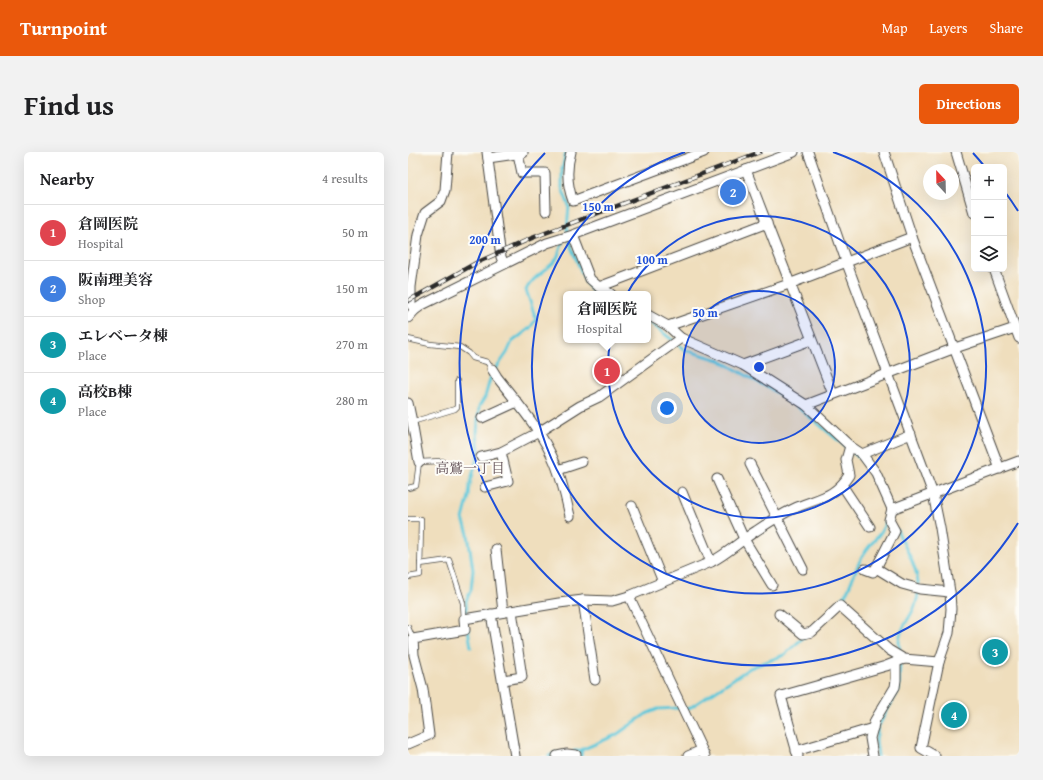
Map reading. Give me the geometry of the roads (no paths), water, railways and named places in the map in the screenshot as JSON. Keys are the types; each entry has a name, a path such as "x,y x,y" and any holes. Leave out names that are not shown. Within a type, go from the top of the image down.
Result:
{"street":[{"path":"415,310 411,305 409,288 418,235 425,213 441,201 444,190 448,152"},
{"path":"571,152 568,169 568,187 573,201 692,154 704,152"},
{"path":"408,318 415,310 546,243 573,235 794,152"},
{"path":"808,152 846,261 933,494 940,528 950,592 951,609 949,634 940,662 921,748 935,756"},
{"path":"884,152 912,237 1000,469"},
{"path":"956,152 971,203"},
{"path":"504,264 501,257 488,155 521,153 522,173 545,174 546,211"},
{"path":"746,170 833,394"},
{"path":"598,288 766,223"},
{"path":"408,233 418,235"},
{"path":"573,235 590,279 598,288 604,291"},
{"path":"668,326 789,284 912,237"},
{"path":"995,272 1019,338"},
{"path":"651,316 668,326 681,338 743,365 806,405 850,446 862,454 876,473 892,509 889,520 895,531 873,572 865,569"},
{"path":"806,405 955,348 1015,328"},
{"path":"481,457 501,452 539,432 580,406 599,397 681,338"},
{"path":"743,365 811,340"},
{"path":"492,369 539,432 558,470 570,516"},
{"path":"482,418 517,402"},
{"path":"408,404 419,462"},
{"path":"862,454 911,434"},
{"path":"408,744 430,735 423,689 411,655 413,639 465,630 464,619 583,600 612,600 629,596 710,562 777,518 793,509 824,498 842,485 849,475 846,460 850,446"},
{"path":"485,487 508,481 501,452"},
{"path":"892,509 1019,461"},
{"path":"558,470 582,462"},
{"path":"750,464 803,569"},
{"path":"717,480 744,539 772,585"},
{"path":"842,485 870,527"},
{"path":"682,492 710,562"},
{"path":"632,506 663,582"},
{"path":"496,549 507,612 522,677 503,680"},
{"path":"876,568 902,584 920,589 950,592"},
{"path":"629,596 703,753 688,756"},
{"path":"583,600 595,680"},
{"path":"779,614 803,634 812,632 840,606 900,660"},
{"path":"491,614 515,756"},
{"path":"873,728 797,753 781,696 900,660 940,662"},
{"path":"873,756 870,738 875,720 895,687 900,660"},
{"path":"556,756 566,754 576,756"}],"lane":[{"path":"408,339 460,348 469,353 473,358 487,362 492,369"},
{"path":"412,422 456,409 457,381"},
{"path":"408,488 416,486 419,462 442,461"},
{"path":"408,519 421,520 420,574 408,577"},
{"path":"420,564 449,560 463,603 464,619"},
{"path":"408,627 413,639"}],"waterway":[{"path":"566,152 562,169 562,188 569,206 567,229 571,247 586,283 594,291"},
{"path":"467,617 466,601 471,590 473,570 468,534 463,519 469,496 470,484 479,451 477,433 479,407 485,397 491,376 507,353 512,342 530,328 536,319 526,290 531,282 555,261 559,254 563,240"},
{"path":"651,323 685,350 719,360 788,399 861,459 876,483"},
{"path":"838,604 846,593 862,557 868,547 879,535 886,520"},
{"path":"897,530 914,567 918,586 918,596 915,606 903,627 900,636 900,655"},
{"path":"468,629 471,647"},
{"path":"685,709 688,709 750,668 784,655 805,636"},
{"path":"878,756 876,740 878,727 899,689 900,661"},
{"path":"574,751 579,751 616,735 646,714 658,709 679,708"},
{"path":"581,756 582,749"},
{"path":"549,756 556,753"}],"railway":[{"path":"408,301 476,263 532,238 760,152"}],"place":[{"name":"阪南理美容","path":"733,192"},
{"name":"倉岡医院","path":"607,371"},
{"name":"エレベータ棟","path":"995,652"},
{"name":"高校B棟","path":"954,715"}],"district":[{"name":"高鷲一丁目","path":"470,468"}]}
